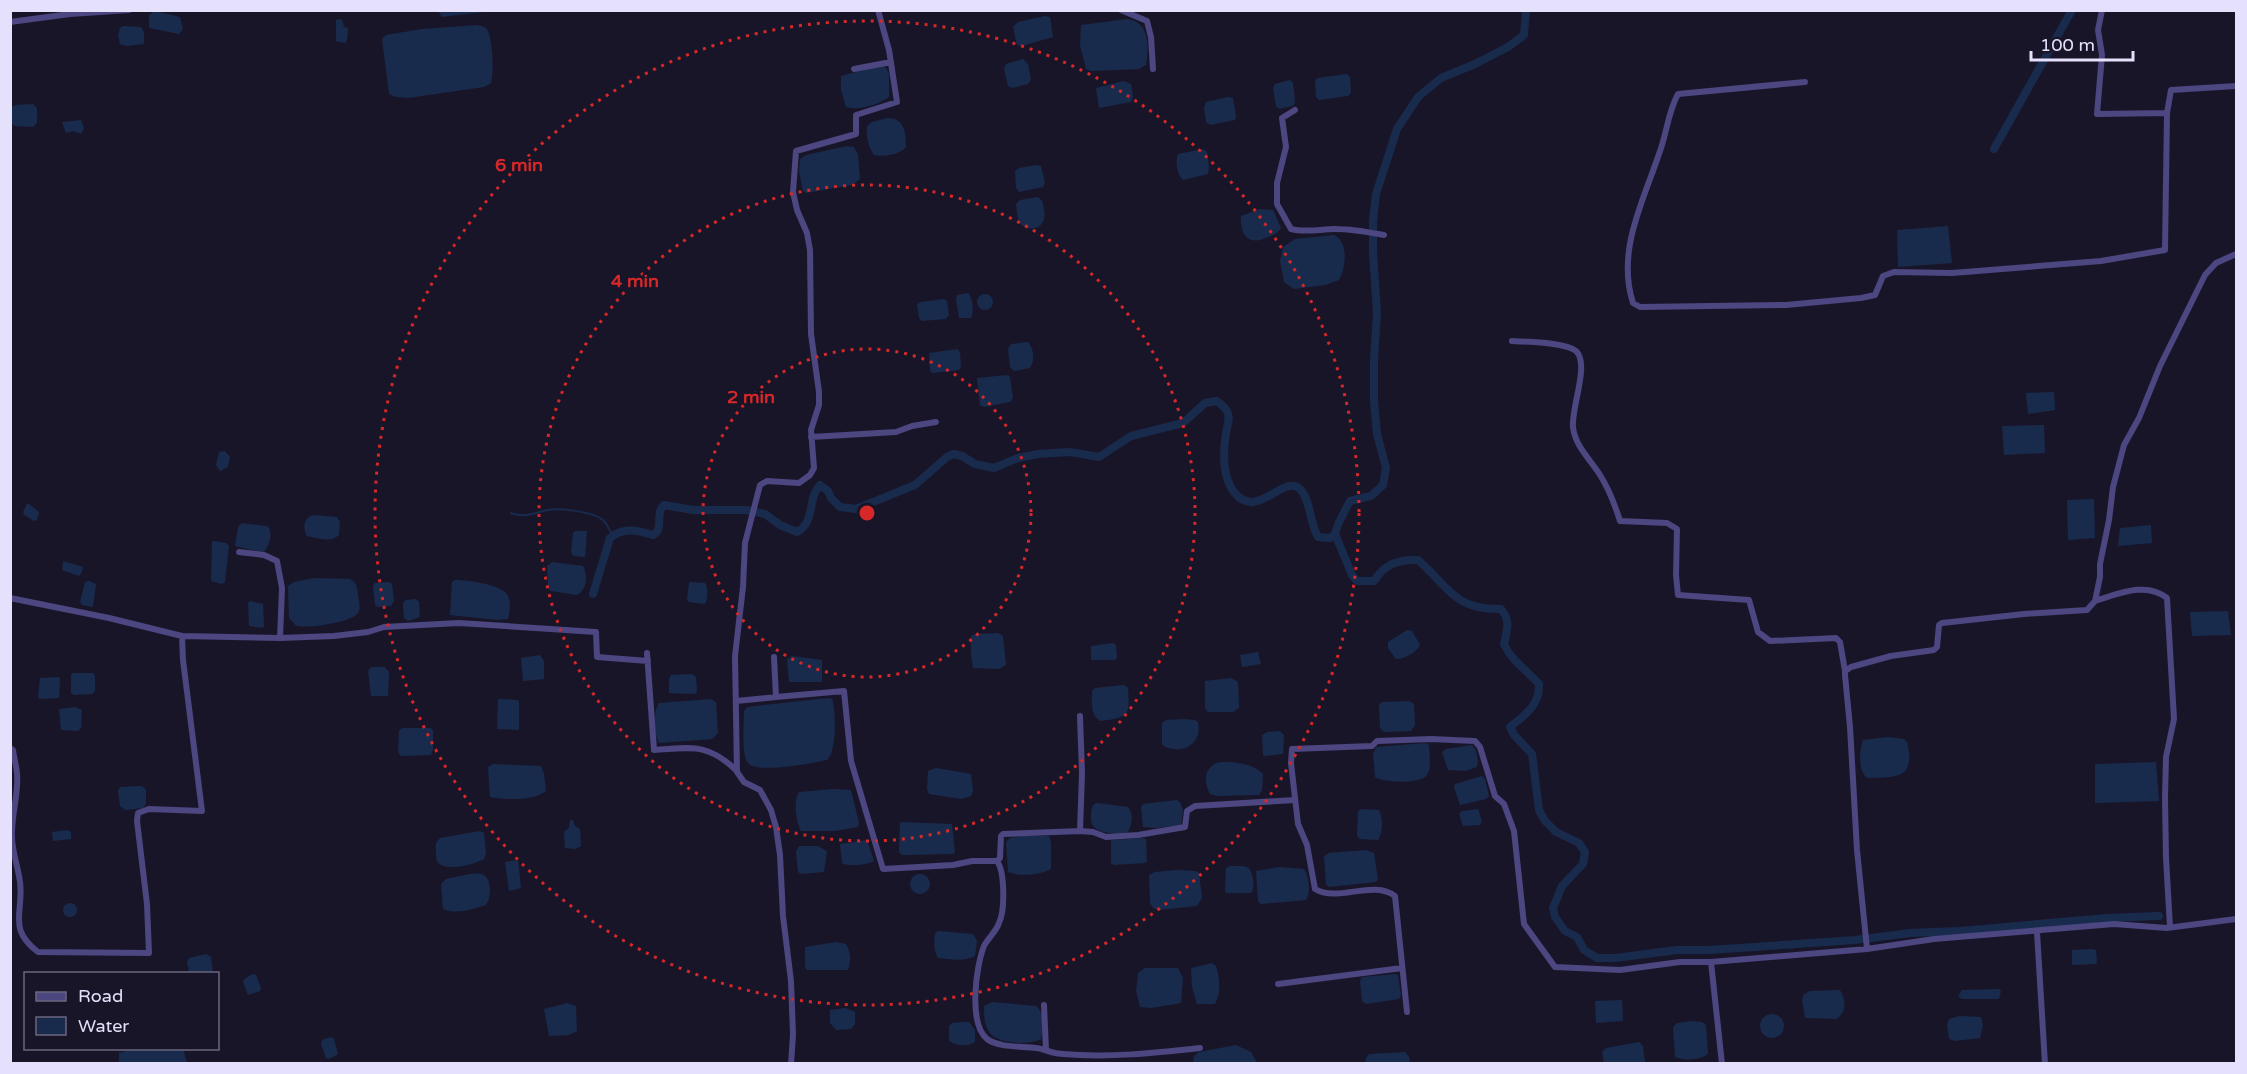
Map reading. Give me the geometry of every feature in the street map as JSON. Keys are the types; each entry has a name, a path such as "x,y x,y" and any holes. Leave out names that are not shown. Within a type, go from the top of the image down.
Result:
{"street":[{"path":"10,22 74,12 129,10"},
{"path":"737,771 735,656 743,587 744,555 760,486 767,481 799,483 810,476 814,468 811,437 819,405 819,392 811,334 810,250 807,233 797,210 793,192 796,151 856,134 856,115 897,102 891,62 878,10"},
{"path":"1121,10 1147,21 1150,26 1153,69"},
{"path":"2102,10 2098,30 2102,55 2097,114 2167,113"},
{"path":"854,69 891,62"},
{"path":"1805,82 1678,94 1672,104 1661,150 1638,209 1628,249 1628,287 1633,303 1640,307 1749,306 1861,298 1875,295 1883,276 1894,272 1952,273 2100,261 2165,250 2167,113 2171,90 2236,86"},
{"path":"1295,110 1282,118 1286,147 1277,192 1277,204 1291,229 1301,231 1359,230 1384,235"},
{"path":"1845,671 1851,667 1892,656 1934,650 1937,647 1942,623 2087,610 2095,601 2113,487 2124,445 2139,418 2160,366 2205,275 2216,263 2236,254"},
{"path":"1512,341 1563,346 1575,350 1581,359 1582,368 1573,422 1578,444 1601,476 1620,521 1666,523 1677,530 1678,595 1749,600 1758,632 1770,641 1836,638 1840,642 1845,671 1857,850 1867,947"},
{"path":"811,437 896,432 912,426 936,422"},
{"path":"239,552 264,555 277,561 282,588 280,638"},
{"path":"2095,601 2134,589 2158,591 2167,598 2174,719 2166,757 2165,798 2170,927"},
{"path":"10,598 109,618 182,636 280,638 357,633 384,627 459,623 596,632 597,657 648,661"},
{"path":"10,748 13,750 17,774 12,839 20,882 19,913 14,919 23,939 38,952 149,953 147,904 138,813 149,809 202,811 182,636"},
{"path":"647,653 654,750 699,748 725,760 737,771 744,782 760,790 771,810 780,855 783,916 791,981 794,1035 791,1064"},
{"path":"774,657 776,697"},
{"path":"736,701 844,691 851,761 883,869 997,861"},
{"path":"1080,716 1082,773 1080,831"},
{"path":"1407,1012 1395,896 1384,891 1319,892 1315,889 1307,845 1298,824 1291,763 1292,749 1371,746 1377,741 1431,739 1475,741 1480,747 1495,796 1504,804 1514,831 1524,924 1555,967 1620,970 1680,962 1711,962 1934,939 2114,924 2170,927 2236,919"},
{"path":"997,861 1000,858 1003,834 1080,831 1093,832 1106,837 1138,835 1179,830 1185,827 1187,811 1195,806 1295,800"},
{"path":"997,861 1002,870 1002,906 999,925 984,947 977,974 976,1002 979,1026 985,1038 992,1042 1060,1054 1086,1055 1200,1048"},
{"path":"2037,932 2045,1064"},
{"path":"1711,962 1722,1064"},
{"path":"1278,984 1402,968"},
{"path":"1044,1005 1046,1050"},
{"path":"1086,1055 1086,1064"}],"water":[{"path":"438,10 492,11 442,17"},
{"path":"155,11 180,17 183,29 179,34 149,28 149,15"},
{"path":"1050,17 1053,37 1021,46 1017,45 1013,27 1018,22"},
{"path":"1127,19 1135,21 1144,30 1148,50 1146,65 1139,69 1091,71 1086,69 1080,45 1081,25"},
{"path":"336,20 342,20 344,27 348,28 345,43 336,41"},
{"path":"477,25 486,28 490,38 493,63 491,83 484,87 408,98 389,94 382,39 386,35 422,29"},
{"path":"123,26 141,27 144,32 144,44 127,46 120,44 118,35"},
{"path":"1023,59 1028,64 1031,80 1028,84 1012,88 1008,86 1004,69 1006,64"},
{"path":"880,65 885,66 889,74 889,97 869,106 846,107 841,90 841,76"},
{"path":"1347,74 1350,77 1351,93 1348,96 1319,100 1316,97 1315,81 1317,78"},
{"path":"1290,80 1293,83 1295,102 1293,106 1279,109 1276,106 1273,88 1275,84"},
{"path":"1124,81 1131,84 1133,97 1131,102 1099,108 1096,88"},
{"path":"1233,98 1235,120 1210,125 1206,122 1204,108 1206,102"},
{"path":"33,104 37,108 37,123 33,127 14,126 11,122 11,108 15,105"},
{"path":"887,118 897,120 903,127 906,147 891,155 874,155 868,141 867,126 872,122"},
{"path":"81,120 84,128 81,134 73,131 66,133 62,122"},
{"path":"847,146 854,147 858,155 860,179 852,185 806,193 803,191 799,171 800,159 806,155"},
{"path":"1203,149 1207,152 1208,174 1183,180 1177,168 1178,154"},
{"path":"1041,166 1045,183 1043,187 1019,192 1016,188 1015,171 1019,168"},
{"path":"1038,197 1043,206 1043,222 1036,228 1027,228 1019,221 1016,204 1020,200"},
{"path":"1260,209 1273,210 1281,228 1271,236 1257,240 1248,239 1243,232 1241,216"},
{"path":"1948,226 1952,263 1898,267 1897,230"},
{"path":"1334,235 1342,243 1345,256 1339,280 1325,285 1294,289 1284,282 1280,261 1283,247 1295,239"},
{"path":"968,293 973,309 971,318 959,318 957,295"},
{"path":"982,294 988,294 993,302 991,308 982,310 977,305 977,299"},
{"path":"944,299 947,301 949,315 946,319 922,321 919,318 917,305 920,302"},
{"path":"1028,342 1033,351 1032,365 1030,368 1014,371 1010,367 1008,349 1011,344"},
{"path":"957,349 960,352 961,367 959,370 933,373 930,371 929,353"},
{"path":"1007,375 1010,377 1013,398 1010,402 984,407 980,405 977,378"},
{"path":"2054,392 2055,410 2028,414 2026,393"},
{"path":"2044,425 2045,453 2004,455 2002,426"},
{"path":"225,451 230,457 228,467 220,471 216,465 219,452"},
{"path":"2094,499 2095,538 2068,540 2067,500"},
{"path":"27,504 39,512 37,520 34,521 24,515"},
{"path":"313,515 337,517 340,522 339,535 328,539 307,536 305,524"},
{"path":"242,523 267,526 270,535 265,551 260,552 235,546 238,527"},
{"path":"2151,525 2152,543 2118,546 2120,528"},
{"path":"575,531 587,531 585,557 573,556 571,552"},
{"path":"212,542 226,543 229,546 225,582 222,584 211,581"},
{"path":"63,561 83,567 81,574 79,576 62,570"},
{"path":"552,562 583,566 586,582 580,593 577,595 551,591 548,588 547,566"},
{"path":"314,578 350,579 357,590 360,606 358,613 347,619 328,624 295,625 289,618 288,586 294,582"},
{"path":"455,580 484,584 505,592 510,601 508,619 450,615 452,582"},
{"path":"85,582 96,584 93,607 82,605 80,602"},
{"path":"389,582 392,584 394,601 391,606 378,607 375,605 373,586 375,583"},
{"path":"689,582 705,583 707,599 705,604 689,602 687,599"},
{"path":"416,599 419,602 420,617 408,621 404,618 403,603 406,600"},
{"path":"250,601 263,604 263,628 249,626 248,603"},
{"path":"2228,611 2231,635 2192,636 2190,612"},
{"path":"1407,630 1412,631 1420,645 1410,655 1396,659 1388,648 1388,642"},
{"path":"998,633 1003,636 1006,665 999,669 973,668 971,636"},
{"path":"1113,643 1116,645 1117,658 1115,660 1091,660 1091,646"},
{"path":"1258,652 1261,664 1242,667 1240,655"},
{"path":"540,655 544,661 544,679 523,681 521,658"},
{"path":"792,656 822,660 822,682 789,682 787,659"},
{"path":"371,667 385,667 389,672 388,696 371,696 368,671"},
{"path":"73,673 93,673 95,691 92,694 74,695 71,693"},
{"path":"692,674 696,677 697,691 695,694 669,693 671,675"},
{"path":"40,678 60,678 59,698 40,699 38,697"},
{"path":"1231,678 1238,682 1239,708 1233,712 1208,712 1205,708 1205,681"},
{"path":"1124,685 1128,688 1129,698 1126,714 1100,721 1093,712 1092,691 1095,688"},
{"path":"498,699 518,700 519,730 497,729"},
{"path":"711,699 716,702 718,733 712,739 659,743 655,723 659,703"},
{"path":"832,699 835,731 833,748 827,760 773,768 762,768 748,763 744,753 743,738 744,711 747,707"},
{"path":"1409,701 1414,704 1415,725 1411,731 1384,732 1380,728 1379,704"},
{"path":"75,707 82,710 81,728 78,731 61,730 59,709"},
{"path":"1184,719 1198,722 1199,730 1194,742 1183,749 1162,745 1162,723 1166,720"},
{"path":"402,728 431,728 433,749 431,755 401,756 398,752 399,731"},
{"path":"1280,731 1284,735 1283,754 1263,755 1262,735 1267,732"},
{"path":"1888,737 1904,739 1907,742 1909,763 1906,769 1902,774 1895,776 1867,778 1860,760 1863,740"},
{"path":"1426,743 1429,745 1430,765 1429,772 1423,778 1402,782 1375,777 1373,754 1376,747"},
{"path":"1472,745 1477,756 1477,767 1465,771 1448,770 1442,752 1446,749"},
{"path":"1221,762 1249,765 1259,770 1263,774 1262,790 1259,795 1217,796 1210,794 1206,784 1206,774 1211,766"},
{"path":"2156,762 2159,801 2095,803 2095,764"},
{"path":"493,764 541,766 546,791 527,798 490,797 488,767"},
{"path":"936,768 971,774 973,791 971,796 961,799 929,794 928,771"},
{"path":"1482,776 1485,779 1489,796 1486,799 1460,805 1455,784"},
{"path":"142,786 146,790 146,804 143,808 125,810 120,806 118,791 120,787"},
{"path":"851,790 858,827 835,831 801,831 796,812 799,792"},
{"path":"1177,800 1183,810 1181,825 1143,827 1141,807 1143,804"},
{"path":"1097,803 1128,807 1132,819 1128,832 1108,833 1094,827 1091,822 1091,812 1093,805"},
{"path":"1361,809 1379,810 1382,825 1378,840 1360,839 1357,836 1358,811"},
{"path":"1478,809 1482,821 1480,825 1463,826 1459,814 1462,811"},
{"path":"570,820 573,820 575,826 580,829 581,846 575,849 565,848 564,832 569,828"},
{"path":"900,823 952,824 955,852 953,854 902,855 899,852"},
{"path":"67,830 71,832 71,839 53,841 52,832"},
{"path":"480,831 484,833 486,853 484,859 467,865 452,867 440,865 436,856 436,845 440,838"},
{"path":"1049,836 1051,869 1030,875 1008,872 1006,842 1010,838"},
{"path":"1144,838 1147,861 1145,863 1114,865 1111,863 1111,840"},
{"path":"867,840 874,861 858,865 842,863 840,844"},
{"path":"799,846 818,846 827,851 824,872 801,874 798,872 796,852"},
{"path":"1366,850 1374,853 1378,879 1376,882 1329,887 1326,884 1324,856 1329,853"},
{"path":"518,860 521,888 509,891 505,862"},
{"path":"1230,866 1249,868 1253,880 1251,893 1226,893 1226,868"},
{"path":"1279,867 1304,869 1309,885 1306,900 1261,904 1258,901 1256,871"},
{"path":"1177,870 1199,873 1202,898 1197,906 1158,910 1153,908 1150,903 1149,875 1155,872"},
{"path":"481,874 488,879 490,892 486,905 470,910 448,911 443,909 441,884 446,879"},
{"path":"920,874 927,877 930,884 927,891 920,894 913,891 910,884 913,877"},
{"path":"70,903 75,905 77,910 75,915 70,917 65,915 63,910 65,905"},
{"path":"936,932 973,934 977,941 975,956 962,960 938,958 934,941"},
{"path":"836,942 846,944 848,947 850,963 848,970 807,970 805,947"},
{"path":"2072,950 2096,950 2096,964 2072,965"},
{"path":"206,954 211,957 213,972 189,972 187,962 189,958"},
{"path":"1212,963 1216,966 1218,975 1217,1000 1215,1004 1197,1004 1192,987 1191,968"},
{"path":"1145,968 1178,968 1183,978 1181,1003 1151,1008 1140,1007 1136,991 1138,973"},
{"path":"253,974 256,975 261,988 260,991 248,995 243,982"},
{"path":"1396,974 1401,995 1399,999 1366,1004 1362,1001 1360,981 1362,977"},
{"path":"1999,989 2001,991 1999,999 1962,999 1958,996 1962,990"},
{"path":"1840,990 1844,1010 1840,1016 1836,1019 1805,1018 1802,1000 1804,994 1810,991"},
{"path":"1622,1000 1623,1021 1596,1023 1595,1001"},
{"path":"992,1002 1036,1006 1042,1017 1041,1039 1021,1043 1004,1041 992,1035 986,1024 984,1006"},
{"path":"567,1003 576,1006 577,1031 569,1035 549,1036 544,1009"},
{"path":"845,1008 855,1012 855,1024 851,1029 836,1030 830,1023 830,1010"},
{"path":"1772,1014 1781,1017 1784,1026 1781,1035 1772,1038 1763,1035 1760,1026 1763,1017"},
{"path":"1959,1016 1981,1017 1983,1025 1980,1038 1955,1041 1949,1039 1947,1025 1949,1019"},
{"path":"1692,1021 1706,1025 1708,1054 1692,1059 1675,1057 1673,1027 1677,1023"},
{"path":"969,1022 975,1030 975,1042 962,1045 949,1041 949,1026 952,1023"},
{"path":"331,1037 334,1039 338,1054 329,1059 326,1058 321,1044 322,1040"},
{"path":"1639,1042 1643,1046 1645,1063 1604,1063 1602,1052 1606,1048"},
{"path":"1236,1045 1251,1052 1257,1063 1193,1063 1194,1056 1199,1052"},
{"path":"129,1050 184,1050 187,1063 119,1064 119,1053"},
{"path":"1405,1052 1410,1063 1366,1063 1369,1054"}],"waterway":[{"path":"593,594 610,538 620,532 630,530 653,535 657,532 660,512 664,505 693,510 746,510 765,514 780,525 797,532 807,522 816,490 820,485 828,491 840,507 856,509 915,485 947,457 954,454 975,464 994,468 1018,458 1038,454 1070,452 1099,457 1131,436 1183,423 1205,403 1217,401 1229,416 1224,464 1227,479 1234,492 1243,500 1252,502 1261,500 1286,487 1293,486 1300,489 1306,498 1318,537 1330,538 1335,534 1350,501 1371,496 1383,485 1386,468 1377,434 1374,401 1377,313 1373,221 1376,194 1397,129 1418,97 1441,78 1508,47 1524,35 1526,10"},
{"path":"1994,149 2072,10"},
{"path":"511,513 524,515 556,509 583,512 603,520 613,536"},
{"path":"1335,534 1352,575 1357,581 1374,581 1383,570 1393,564 1404,560 1418,560 1445,588 1462,601 1473,606 1501,609 1504,613 1507,626 1504,644 1515,661 1539,684 1534,704 1510,727 1514,735 1532,754 1539,810 1545,821 1556,832 1579,843 1585,852 1583,864 1562,886 1553,908 1555,917 1565,931 1577,937 1584,950 1597,958 1677,950 1855,940 1910,933 2159,916"}]}
